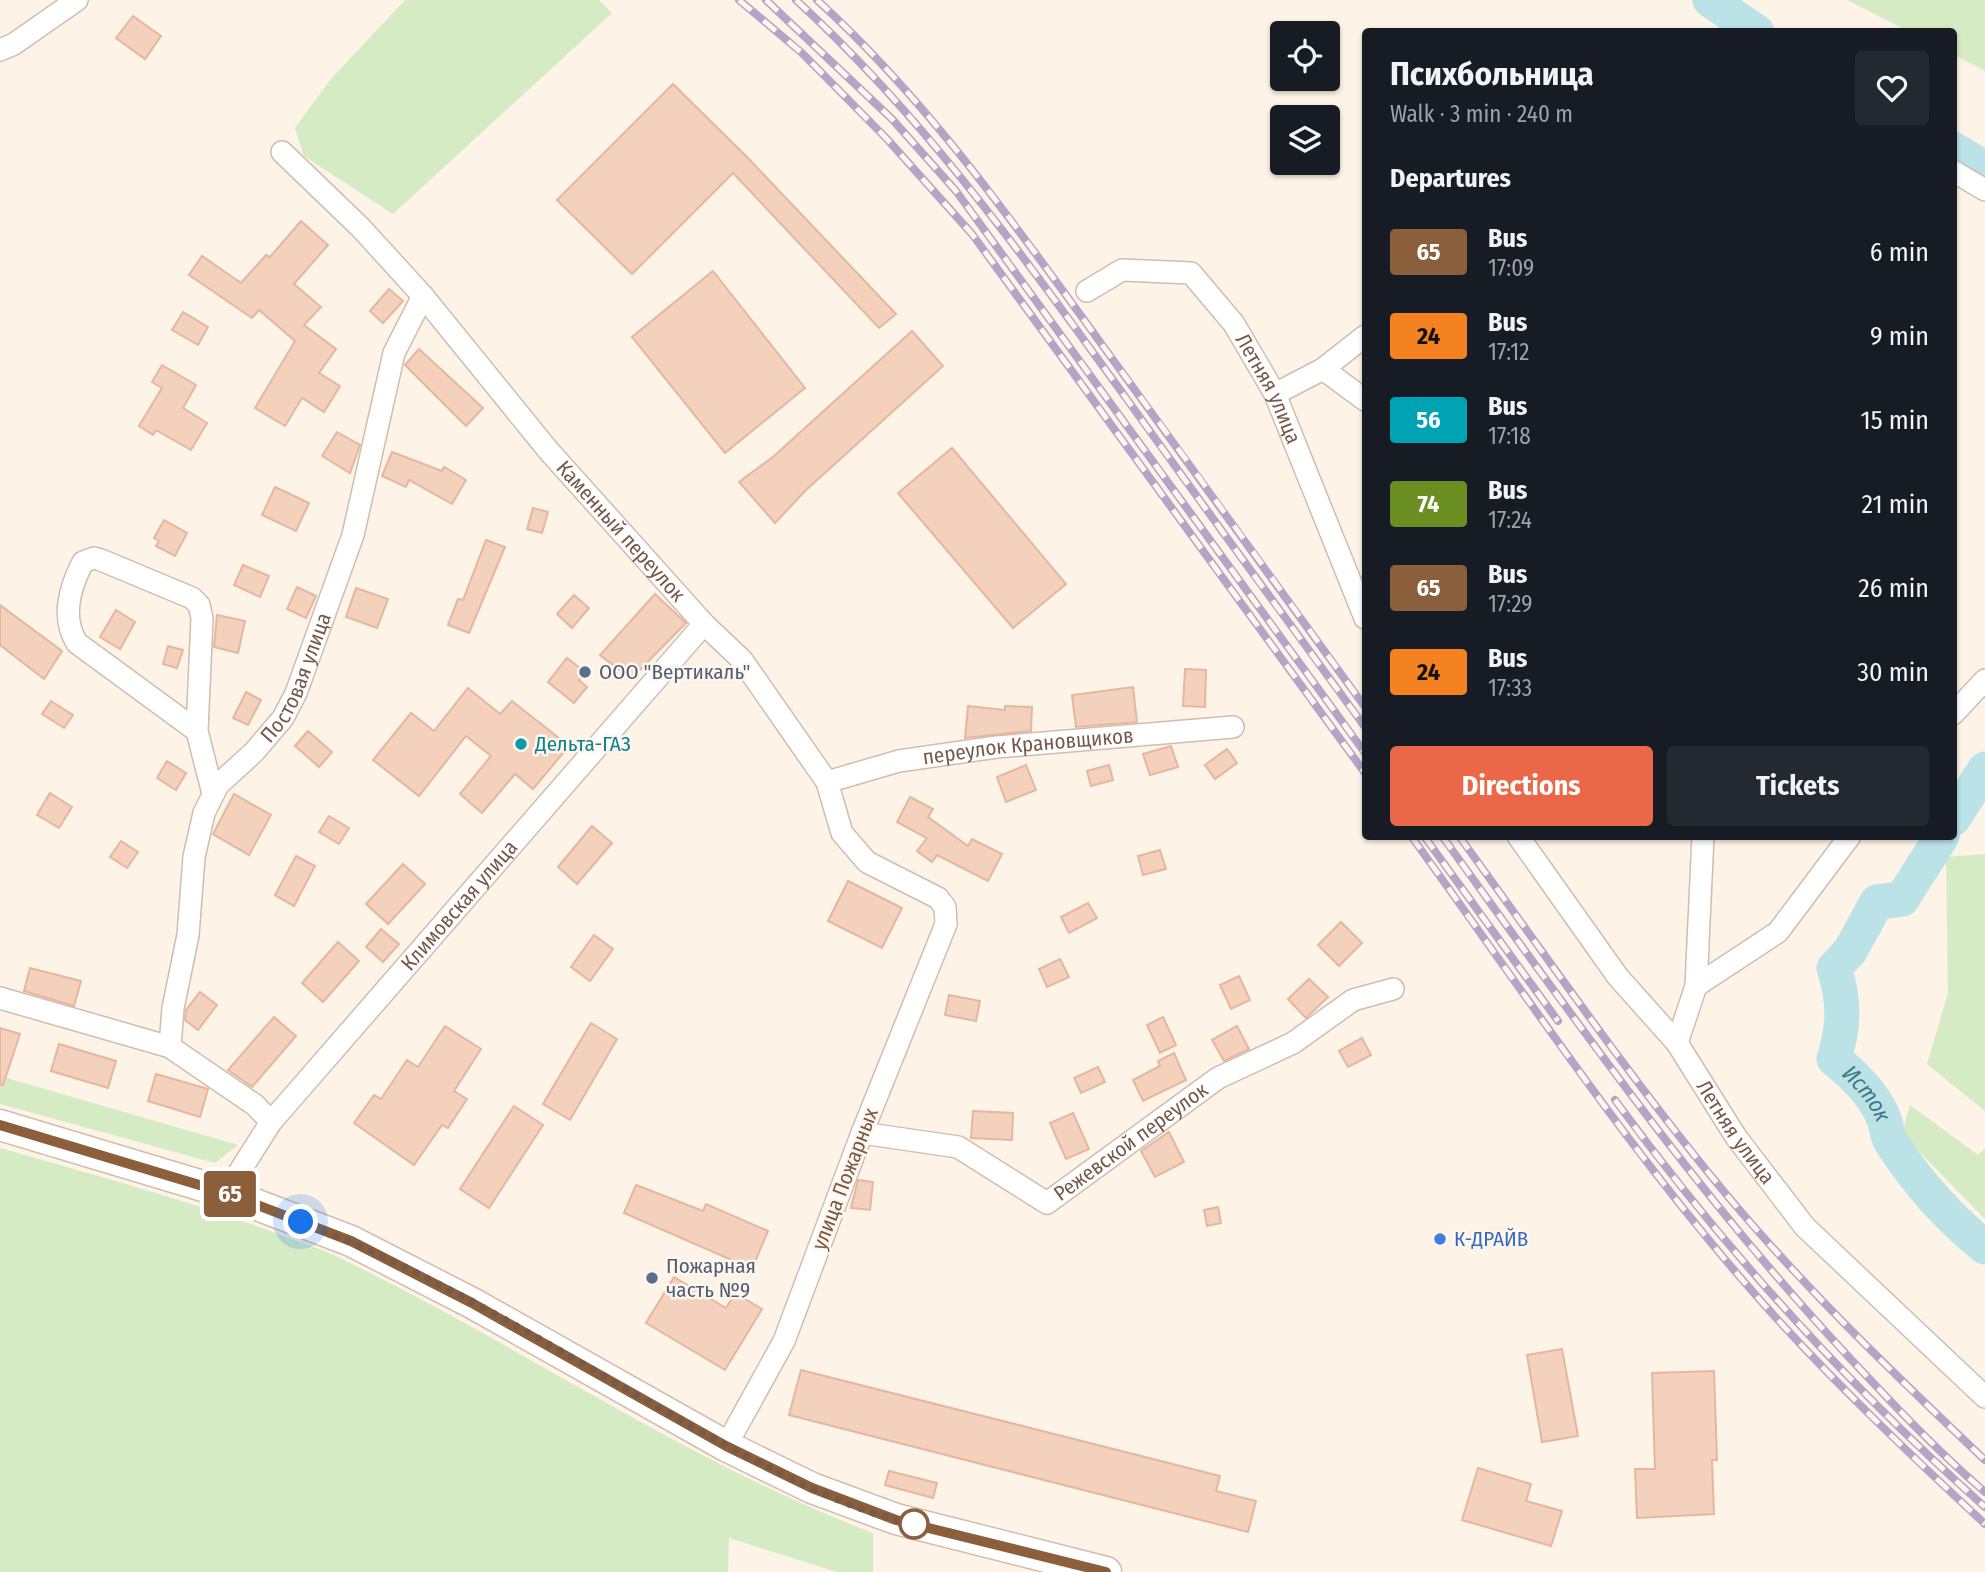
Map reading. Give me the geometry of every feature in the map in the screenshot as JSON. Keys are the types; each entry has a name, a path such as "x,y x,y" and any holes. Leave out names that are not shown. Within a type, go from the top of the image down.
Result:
{"main road":[{"path":"0,1125 226,1193 351,1241 484,1310 726,1446 812,1488 896,1520 1047,1566 1106,1572"}],"street":[{"path":"0,50 14,44 77,0"},
{"name":"Каменный переулок","path":"282,152 361,228 423,296 548,450 704,624 742,660 827,782 842,833 867,862 938,898 945,907"},
{"path":"1957,173 1985,190"},
{"name":"Летняя улица","path":"1087,291 1122,270 1191,273 1234,324 1275,394 1362,611"},
{"name":"Постовая улица","path":"170,1047 173,1008 186,954 196,846 204,813 213,794 283,718 296,693 353,535 394,353 423,296"},
{"path":"1275,394 1323,369 1362,338"},
{"path":"1323,369 1362,398"},
{"path":"197,731 77,643 69,628 67,613 83,562 94,558 102,560 192,598 199,605 202,618 197,731 213,794"},
{"name":"Климовская улица","path":"226,1193 271,1122 704,624"},
{"path":"1957,710 1985,680"},
{"name":"переулок Крановщиков","path":"827,782 899,761 997,747 1233,727"},
{"name":"Летняя улица","path":"1521,840 1618,977 1677,1043 1735,1137 1805,1227 1985,1397"},
{"path":"1677,1043 1696,986 1703,840"},
{"path":"1696,986 1778,932 1847,840"},
{"name":"улица Пожарных","path":"726,1446 784,1341 862,1133 946,924 945,907"},
{"name":"Режевской переулок","path":"862,1133 958,1147 1047,1203 1219,1078 1293,1043 1353,1000 1393,989"},
{"path":"0,998 170,1047 255,1105 271,1122"}],"green space":[{"path":"405,0 599,0 612,13 393,214 304,156 295,128 330,80"},
{"path":"1847,0 1985,0 1985,71 1957,56 1957,28 1902,28"},
{"path":"1985,854 1985,1111 1927,1064 1948,993 1946,857"},
{"path":"0,1076 238,1145 215,1163 0,1104"},
{"path":"1910,1105 1978,1155 1985,1149 1985,1219 1902,1134"},
{"path":"0,1148 206,1209 342,1259 475,1329 670,1438 804,1504 873,1533 873,1572 837,1572 729,1538 728,1572 0,1572"}],"building":[{"path":"133,16 161,36 145,59 116,38"},
{"path":"673,84 748,158 896,314 879,328 733,173 632,274 557,200"},
{"path":"301,221 328,245 294,284 321,307 304,325 336,349 319,373 340,386 324,412 302,398 285,426 255,408 295,341 259,310 252,318 189,275 202,256 241,283 266,255 270,257"},
{"path":"713,271 805,388 725,453 632,337"},
{"path":"389,289 403,301 383,323 370,311"},
{"path":"183,312 208,327 198,345 172,330"},
{"path":"912,331 943,366 805,491 775,523 739,482 774,456"},
{"path":"419,349 483,408 466,426 405,365"},
{"path":"162,365 196,385 183,408 207,423 191,450 156,430 153,435 139,426 162,388 152,382"},
{"path":"337,432 360,445 350,473 322,456"},
{"path":"952,448 1066,584 1013,628 898,493"},
{"path":"392,452 442,471 444,467 466,480 452,504 409,480 406,487 382,476"},
{"path":"275,487 309,503 296,531 262,515"},
{"path":"533,508 548,512 542,533 527,529"},
{"path":"164,520 187,533 175,556 156,546 159,541 154,538"},
{"path":"486,540 505,547 469,633 448,625 458,599 463,600"},
{"path":"243,565 269,576 260,597 234,585"},
{"path":"297,587 316,596 306,618 287,609"},
{"path":"356,588 388,599 377,628 346,617"},
{"path":"655,594 686,623 631,679 600,655"},
{"path":"574,595 589,608 572,628 557,614"},
{"path":"0,605 62,651 44,679 0,645"},
{"path":"116,610 135,622 120,649 100,637"},
{"path":"217,615 245,621 238,653 214,647"},
{"path":"168,646 183,650 177,668 163,664"},
{"path":"567,658 585,672 579,680 587,687 574,703 548,682"},
{"path":"1185,669 1206,670 1205,707 1183,706"},
{"path":"1133,687 1137,722 1076,727 1072,695"},
{"path":"468,688 500,714 512,701 569,746 533,789 515,774 482,813 460,794 491,756 466,736 419,796 373,760 411,713 434,731"},
{"path":"246,692 261,700 248,725 233,718"},
{"path":"51,701 73,715 64,728 42,714"},
{"path":"968,706 1005,710 1005,706 1032,707 1031,731 965,738"},
{"path":"308,731 332,752 319,767 295,746"},
{"path":"1171,746 1178,767 1150,775 1143,754"},
{"path":"1227,749 1237,763 1215,779 1205,765"},
{"path":"167,761 186,773 176,790 157,778"},
{"path":"1026,765 1036,790 1006,802 997,777"},
{"path":"1109,765 1113,780 1091,786 1087,771"},
{"path":"50,793 72,807 59,828 37,815"},
{"path":"234,794 271,815 249,855 213,834"},
{"path":"910,797 933,809 928,817 968,846 972,839 1002,854 988,881 937,855 932,862 917,851 927,838 897,822"},
{"path":"329,816 349,828 339,844 319,832"},
{"path":"592,826 612,843 577,884 558,867"},
{"path":"121,841 138,852 127,868 110,857"},
{"path":"1160,850 1166,869 1143,875 1138,856"},
{"path":"296,856 315,866 294,906 275,895"},
{"path":"403,864 425,884 388,924 366,904"},
{"path":"848,881 902,908 882,948 828,921"},
{"path":"1088,903 1097,918 1069,933 1061,917"},
{"path":"1341,922 1362,943 1339,966 1318,945"},
{"path":"381,929 399,944 383,962 366,947"},
{"path":"594,935 613,949 590,981 571,967"},
{"path":"338,942 359,961 323,1002 302,983"},
{"path":"1060,959 1069,977 1047,987 1039,969"},
{"path":"30,968 81,981 74,1006 24,991"},
{"path":"1239,976 1250,1000 1231,1009 1220,985"},
{"path":"1309,979 1328,997 1306,1018 1288,999"},
{"path":"200,992 217,1005 198,1030 185,1020 186,1010"},
{"path":"949,995 980,1001 976,1021 945,1015"},
{"path":"274,1017 296,1036 252,1087 228,1070"},
{"path":"1163,1017 1176,1045 1160,1053 1147,1025"},
{"path":"591,1023 617,1039 570,1120 543,1104"},
{"path":"445,1026 481,1049 454,1091 467,1099 448,1128 442,1125 414,1165 354,1123 374,1095 381,1099 407,1060 418,1067"},
{"path":"1237,1026 1249,1049 1224,1061 1212,1040"},
{"path":"0,1028 20,1034 3,1085 0,1085"},
{"path":"1362,1038 1371,1055 1348,1067 1339,1051"},
{"path":"59,1044 116,1061 108,1088 51,1071"},
{"path":"1174,1053 1186,1080 1143,1101 1133,1080 1160,1066 1158,1061"},
{"path":"1098,1067 1105,1082 1081,1093 1074,1078"},
{"path":"156,1074 208,1089 200,1117 148,1101"},
{"path":"514,1106 543,1125 489,1208 460,1189"},
{"path":"973,1111 1013,1113 1012,1140 971,1138"},
{"path":"1073,1113 1089,1149 1066,1159 1050,1123"},
{"path":"1169,1132 1184,1162 1155,1177 1141,1151"},
{"path":"858,1180 873,1182 870,1210 851,1208"},
{"path":"636,1185 703,1211 706,1204 768,1231 752,1269 624,1213"},
{"path":"1218,1207 1221,1223 1207,1226 1204,1210"},
{"path":"674,1277 726,1308 735,1293 762,1309 725,1370 646,1323"},
{"path":"1562,1349 1578,1436 1542,1442 1527,1355"},
{"path":"801,1370 1220,1476 1216,1491 1256,1501 1248,1532 789,1415"},
{"path":"1714,1371 1717,1460 1712,1460 1714,1514 1637,1518 1635,1469 1655,1469 1652,1373"},
{"path":"1478,1468 1531,1484 1526,1501 1562,1511 1551,1546 1462,1520"},
{"path":"889,1471 937,1483 933,1498 885,1485"}],"waterway":[{"name":"Исток","path":"1710,0 1751,28"},
{"name":"Исток","path":"1957,151 1985,168"},
{"name":"Исток","path":"1957,813 1985,769"},
{"name":"Исток","path":"1939,840 1902,899 1877,902 1850,951 1834,968 1842,1014 1834,1059 1871,1095 1885,1122 1891,1142 1922,1185 1985,1247"}],"railway":[{"path":"739,0 802,53 887,139 972,234 1362,769"},
{"path":"766,0 892,119 956,191 1362,749"},
{"path":"796,0 888,92 1011,241 1362,723"},
{"path":"817,0 895,79 1001,207 1362,703"},
{"path":"1414,840 1588,1084 1728,1263 1828,1373 1985,1524"},
{"path":"1427,840 1558,1021"},
{"path":"1445,840 1636,1101 1738,1230 1863,1372 1931,1442 1985,1492"},
{"path":"1462,840 1617,1054 1682,1140 1747,1219 1880,1359 1985,1460"},
{"path":"1615,1100 1699,1209 1789,1313 1885,1413 1985,1507"}],"bus line":[{"name":"65","path":"0,1125 226,1193 351,1241 472,1303 726,1446 812,1488 896,1520 980,1543 1106,1572"}],"place":[{"name":"ООО \"Вертикаль\"","path":"585,672"},
{"name":"Дельта-ГАЗ","path":"521,744"},
{"name":"К-ДРАЙВ","path":"1440,1239"},
{"name":"Пожарная часть №9","path":"652,1278"}],"route":[{"path":"301,1222 351,1241 472,1303 726,1446 812,1488 896,1520 914,1524"}]}
